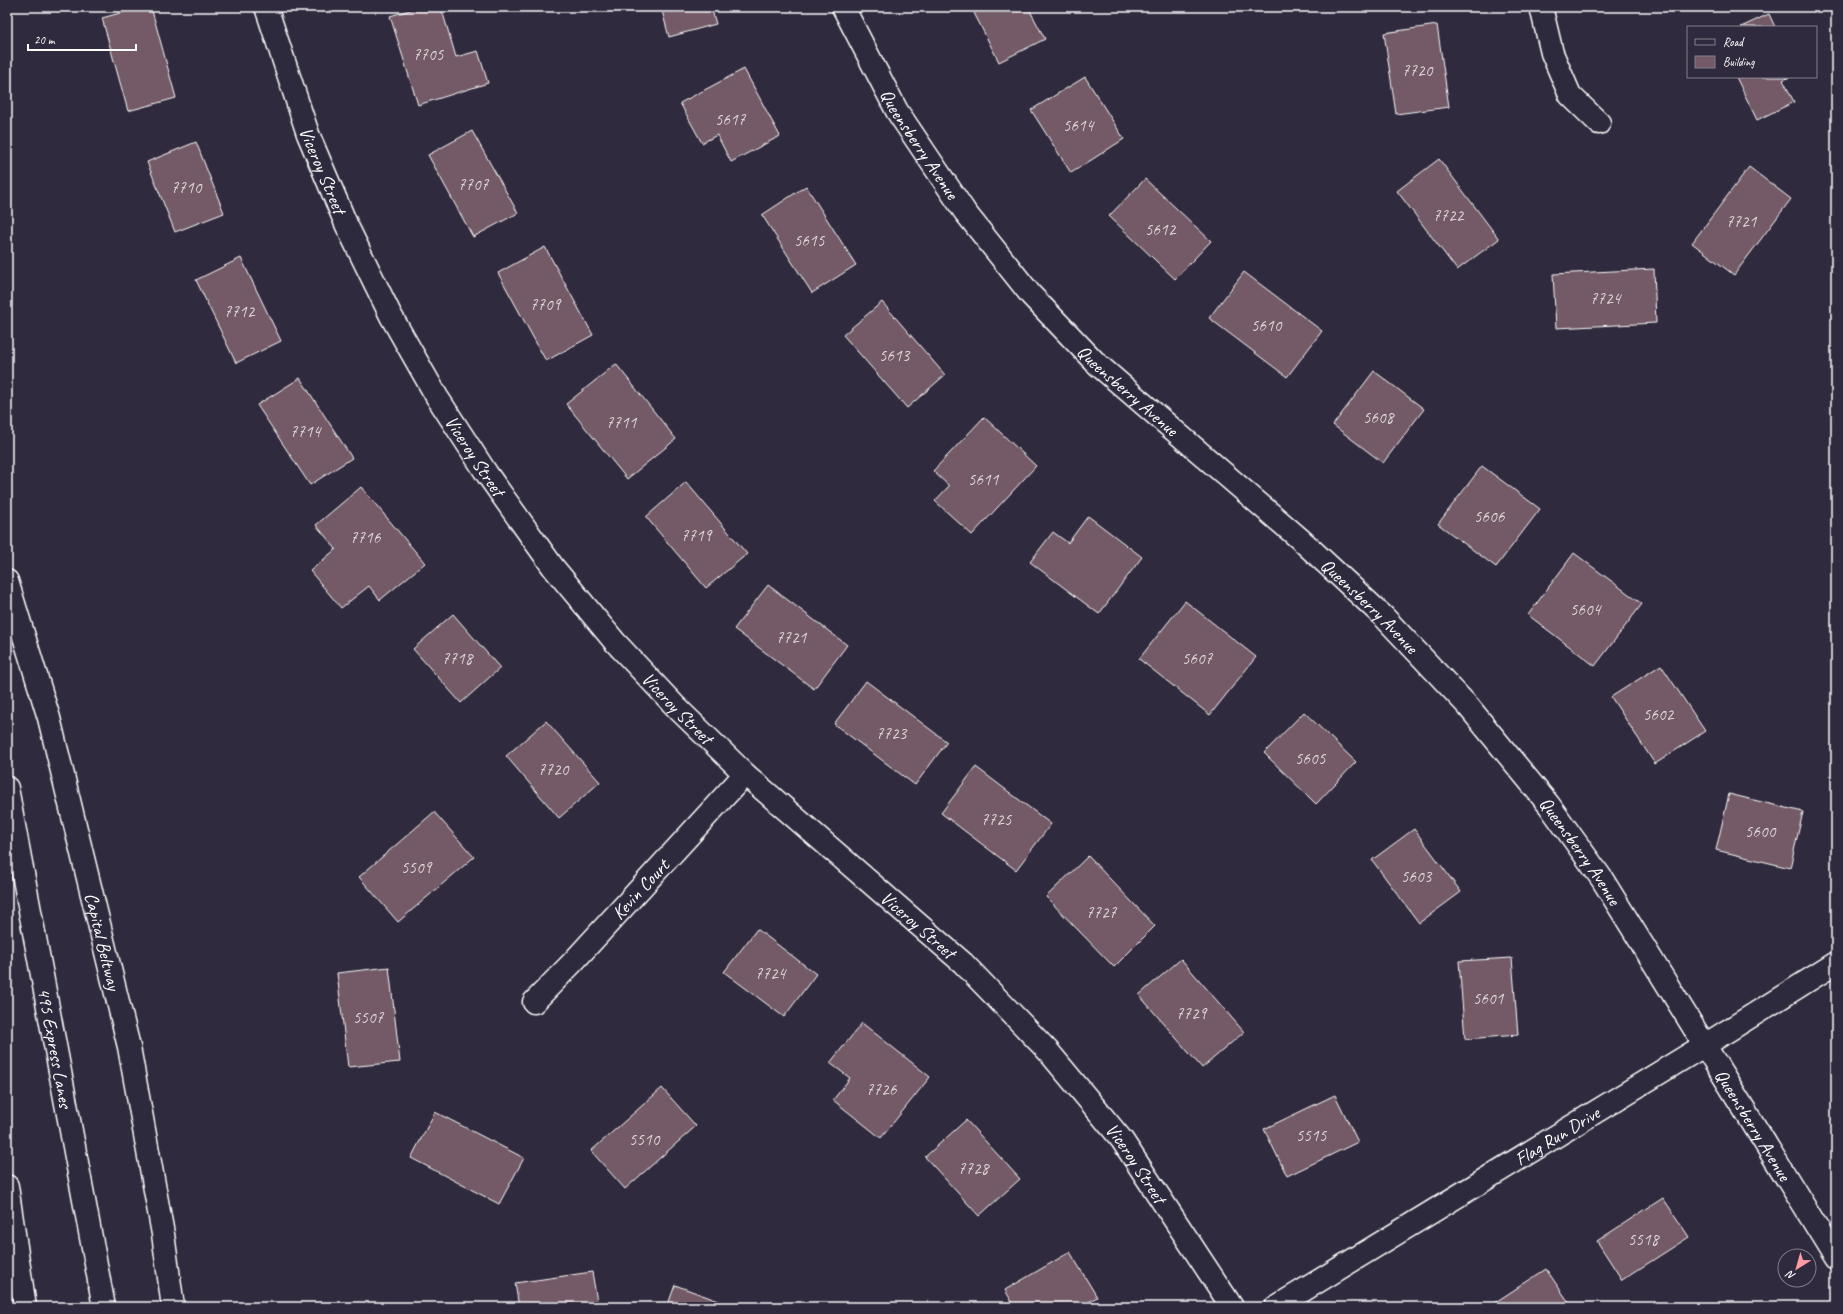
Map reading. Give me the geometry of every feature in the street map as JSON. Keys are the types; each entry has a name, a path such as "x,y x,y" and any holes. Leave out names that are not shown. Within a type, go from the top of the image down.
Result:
{"main road":[{"name":"Viceroy Street","path":"266,7 308,134 347,226 391,316 437,396 487,474 558,573 615,642 677,708 745,774 963,963 1048,1050 1122,1140 1232,1307"},
{"name":"Queensberry Avenue","path":"843,7 897,111 965,212 1032,295 1096,363 1300,539 1379,612 1468,706 1549,805 1602,879 1706,1045 1836,1258"},
{"path":"1541,7 1552,53 1570,95 1600,123"},
{"name":"Capital Beltway","path":"7,582 49,718 128,1047 163,1234 173,1307"},
{"name":"Kevin Court","path":"534,1002 572,963 745,774"},
{"name":"495 Express Lanes","path":"7,788 104,1307"},
{"name":"Flag Run Drive","path":"1276,1307 1706,1045 1836,962"},
{"path":"7,1186 25,1307"}],"building":[{"path":"142,7 151,7 176,98 128,111 102,18"},
{"path":"420,7 441,7 456,57 478,51 488,83 418,105 390,16"},
{"path":"661,7 711,7 716,24 669,37"},
{"path":"971,7 1028,7 1045,39 999,62"},
{"path":"1769,14 1775,26 1743,26"},
{"path":"1437,25 1449,107 1396,114 1384,33"},
{"path":"744,69 780,136 731,162 717,135 702,143 680,103"},
{"path":"1085,77 1124,139 1071,173 1031,110"},
{"path":"1736,78 1788,78 1783,80 1794,102 1757,120"},
{"path":"472,131 518,213 473,237 428,155"},
{"path":"196,142 224,213 175,232 147,162"},
{"path":"1439,159 1499,239 1457,270 1397,191"},
{"path":"1749,167 1791,199 1734,275 1692,243"},
{"path":"1145,179 1211,241 1175,279 1109,216"},
{"path":"806,186 856,265 812,293 762,215"},
{"path":"545,247 593,335 546,361 498,273"},
{"path":"241,258 281,341 236,363 196,280"},
{"path":"1654,269 1656,323 1556,328 1553,274"},
{"path":"1244,272 1322,331 1287,377 1209,318"},
{"path":"882,302 945,375 907,408 843,335"},
{"path":"616,364 676,439 627,479 566,404"},
{"path":"1374,371 1424,409 1383,463 1333,425"},
{"path":"300,378 352,458 310,485 257,405"},
{"path":"984,417 1036,466 972,535 935,501 949,486 933,471"},
{"path":"1482,466 1540,509 1496,567 1438,524"},
{"path":"686,482 747,554 706,588 646,517"},
{"path":"361,487 425,563 380,600 369,586 341,608 310,571 336,549 316,525"},
{"path":"1088,516 1142,557 1099,614 1030,562 1053,532 1068,543"},
{"path":"1574,553 1642,604 1595,666 1528,615"},
{"path":"768,585 847,645 814,689 734,629"},
{"path":"1185,601 1256,657 1210,715 1139,659"},
{"path":"453,614 500,668 461,703 413,649"},
{"path":"1661,665 1705,731 1655,764 1611,697"},
{"path":"866,681 947,742 915,785 834,724"},
{"path":"1304,712 1356,762 1316,804 1264,753"},
{"path":"546,721 600,782 559,818 506,756"},
{"path":"976,767 1051,824 1016,870 941,813"},
{"path":"1729,794 1803,812 1790,868 1716,850"},
{"path":"434,812 474,857 398,922 359,877"},
{"path":"1414,829 1461,892 1419,923 1372,860"},
{"path":"1088,856 1155,926 1114,967 1046,897"},
{"path":"757,929 816,974 784,1017 724,972"},
{"path":"1512,958 1518,1035 1465,1039 1459,961"},
{"path":"1181,959 1244,1032 1202,1068 1139,995"},
{"path":"389,967 400,1062 348,1067 337,973"},
{"path":"862,1023 930,1077 881,1138 833,1100 850,1078 830,1063"},
{"path":"662,1088 696,1126 625,1189 591,1151"},
{"path":"1335,1095 1358,1142 1287,1176 1264,1129"},
{"path":"435,1112 524,1158 499,1204 411,1158"},
{"path":"966,1120 1020,1179 979,1216 925,1157"},
{"path":"1663,1198 1689,1237 1622,1280 1597,1241"},
{"path":"1070,1252 1097,1297 1080,1307 1015,1307 1005,1290"},
{"path":"1546,1269 1572,1307 1488,1307"},
{"path":"592,1272 598,1307 519,1307 515,1283"},
{"path":"675,1285 735,1307 667,1307"}]}
